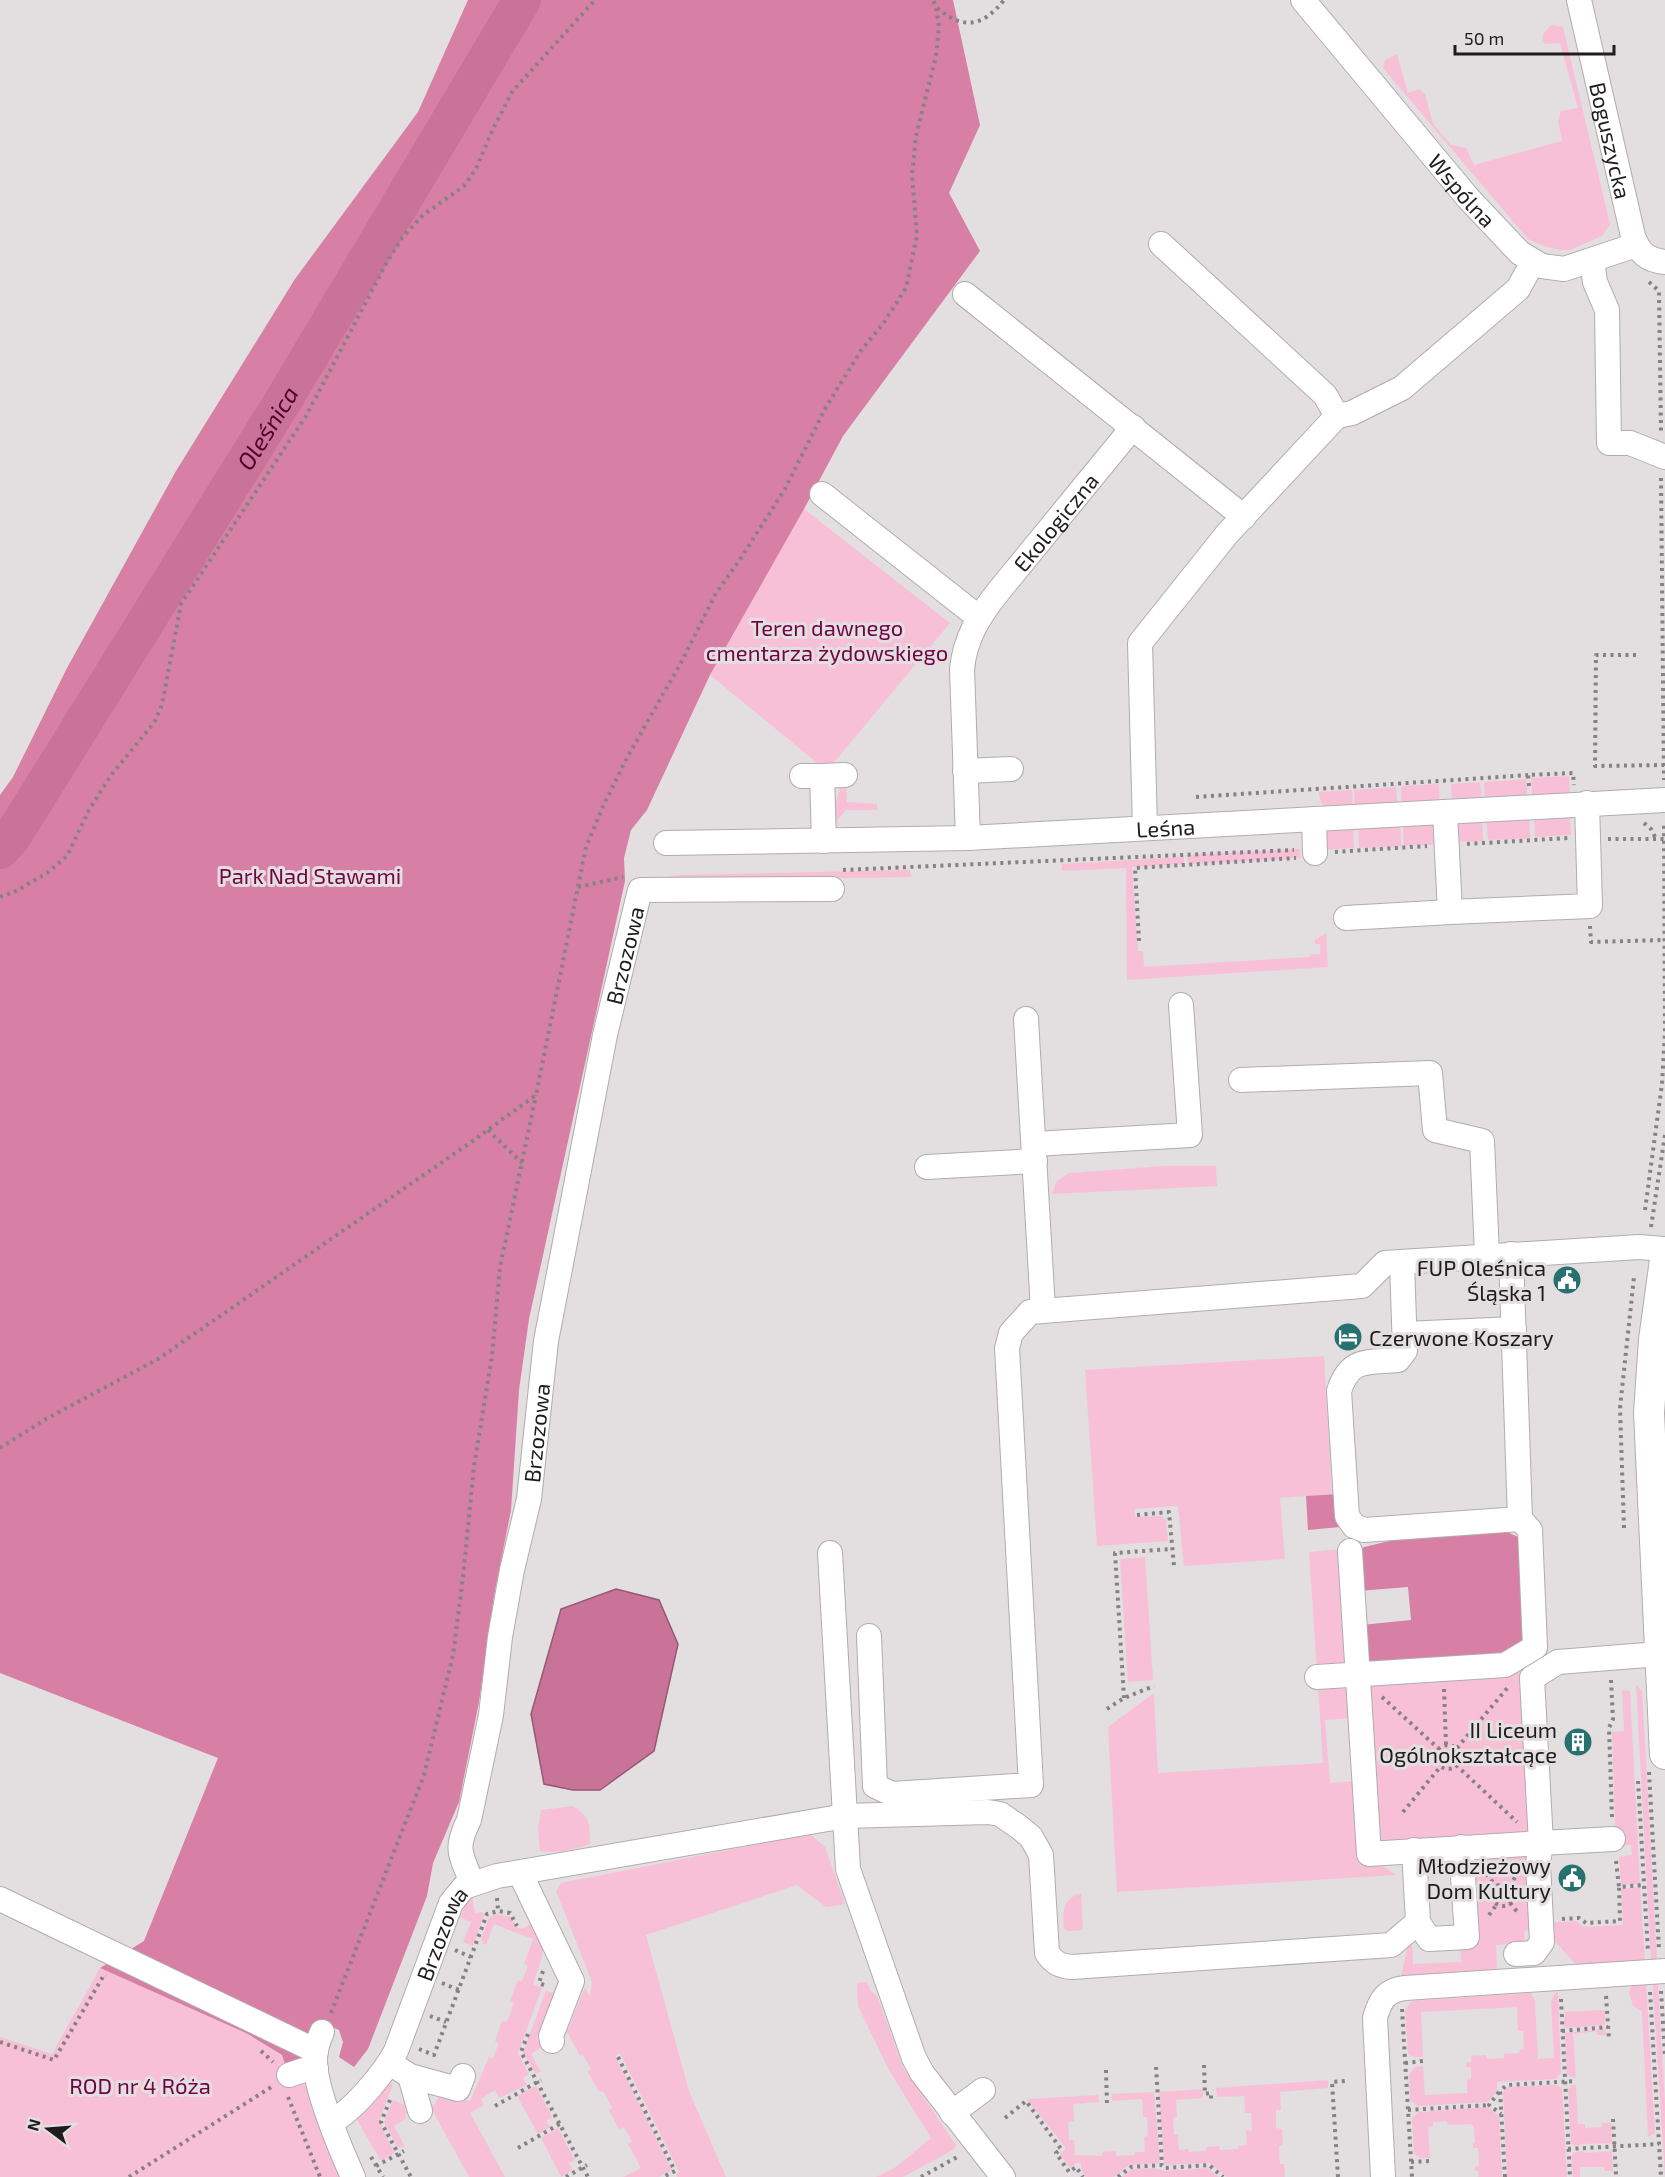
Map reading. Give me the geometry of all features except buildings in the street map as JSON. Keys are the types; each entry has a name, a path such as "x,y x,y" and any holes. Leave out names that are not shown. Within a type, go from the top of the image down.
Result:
{"main road":[{"path":"1665,1260 1649,1413 1665,1754"}],"street":[{"name":"Wspólna","path":"1303,0 1468,198 1508,242 1533,262 1555,269 1564,269 1636,245"},
{"name":"Boguszycka","path":"1579,0 1636,245"},
{"path":"1161,244 1325,395 1337,416"},
{"path":"1636,245 1647,257 1654,261 1665,262"},
{"path":"1592,261 1596,282 1607,310 1609,443 1630,442 1663,457"},
{"path":"1145,828 1140,643 1244,517 1337,416 1352,412 1402,388 1518,289 1533,262"},
{"path":"965,294 1244,517"},
{"name":"Ekologiczna","path":"968,838 963,652 978,617 1133,427"},
{"path":"822,494 978,617"},
{"path":"965,771 1011,769"},
{"path":"823,776 824,841"},
{"path":"1346,918 1590,906 1587,803"},
{"name":"Leśna","path":"666,843 968,838 1587,803 1664,810"},
{"path":"1445,812 1450,912"},
{"path":"1314,819 1315,853"},
{"name":"Brzozowa","path":"332,2121 400,2070 396,2051 451,1903 457,1894 472,1883 459,1846 461,1835 469,1820 491,1715 500,1637 529,1499 546,1341 606,1035 640,890 836,880"},
{"path":"927,1167 1190,1135 1181,1005"},
{"path":"1026,1018 1043,1310"},
{"path":"1241,1080 1430,1073 1435,1130 1482,1142 1487,1255"},
{"path":"869,1635 875,1786 892,1794 1031,1785 1007,1348 1011,1333 1019,1321 1030,1312 1362,1286 1385,1263 1487,1255 1639,1247 1665,1248"},
{"path":"1317,1677 1505,1665 1535,1647 1530,1530 1520,1519 1511,1254"},
{"path":"1402,1262 1405,1351 1398,1360 1358,1364 1345,1375 1339,1391 1347,1516 1354,1526 1364,1530 1520,1519"},
{"path":"1405,1334 1514,1329"},
{"path":"1350,1551 1369,1854 1613,1839"},
{"path":"830,1553 848,1869 914,2058 922,2073 1003,2177"},
{"path":"1516,1954 1534,1953 1542,1942 1538,1864 1541,1843 1532,1678 1558,1662 1659,1654"},
{"path":"472,1883 845,1816 988,1812 1010,1820 1030,1837 1041,1855 1047,1953 1061,1966 1391,1945 1418,1922"},
{"path":"1414,1850 1418,1922 1429,1939 1467,1937 1461,1847"},
{"path":"520,1873 572,1981 551,2036 552,2042"},
{"path":"0,1899 318,2051"},
{"path":"1383,2177 1376,2018 1385,1994 1395,1989 1405,1988 1657,1971"},
{"path":"285,2078 304,2070 318,2051"},
{"path":"318,2051 332,2121 353,2177"},
{"path":"400,2070 458,2089 464,2076"},
{"path":"400,2070 420,2111"},
{"path":"952,2113 983,2090"}],"path":[{"path":"0,897 16,891 47,873 67,856 89,810 111,775 154,723 162,705 181,604 306,416 387,262 402,238 422,216 464,186 476,169 492,130 512,92 595,0"},
{"path":"318,2051 424,1775 453,1655 474,1466 492,1356 500,1266 586,847 629,754 682,661 716,593 784,489 826,407 862,349 883,324 906,288 917,235 912,175 916,136 936,56 939,27 933,0"},
{"path":"936,7 949,18 965,23 982,20 994,12 1004,0"},
{"path":"1659,291 1663,457 1664,787"},
{"path":"1636,655 1596,654 1595,766 1664,765"},
{"path":"1196,797 1528,776"},
{"path":"1645,1210 1662,1084 1665,1032 1664,810"},
{"path":"1139,941 1136,868 1300,858 1315,853 1588,837 1664,839"},
{"path":"836,880 1187,855 1300,849 1315,853"},
{"path":"1187,855 1188,864"},
{"path":"1590,906 1591,942 1664,940"},
{"path":"0,1448 36,1424 158,1359 536,1095"},
{"path":"488,1130 522,1163"},
{"path":"1654,1209 1665,1135"},
{"path":"1137,1515 1169,1512 1174,1566"},
{"path":"1124,1698 1115,1552 1172,1549"},
{"path":"1540,1920 1579,1918 1586,1923 1620,1921 1619,1887 1613,1839 1609,1728 1613,1719 1610,1671"},
{"path":"1359,1675 1439,1749"},
{"path":"1457,1748 1515,1679"},
{"path":"1443,1680 1446,1745"},
{"path":"1107,1709 1124,1698 1154,1686"},
{"path":"1446,1745 1457,1748 1460,1756 1456,1765 1448,1769 1441,1766 1437,1759 1439,1749 1446,1745"},
{"path":"1460,1756 1521,1752"},
{"path":"1456,1765 1541,1843"},
{"path":"1403,1812 1441,1766"},
{"path":"1638,1781 1644,1885 1657,1971 1661,2177"},
{"path":"1506,1885 1511,1889 1513,1895 1510,1903 1501,1906 1495,1902 1492,1892 1496,1886 1506,1885"},
{"path":"1619,1887 1644,1885"},
{"path":"411,2177 381,2122 410,2046 434,2055 487,1914 498,1911 510,1912 517,1926"},
{"path":"475,1947 482,1949"},
{"path":"0,2042 54,2060 104,1975 114,1980"},
{"path":"1606,1986 1609,2039"},
{"path":"1560,1989 1570,2177"},
{"path":"457,1993 464,1996"},
{"path":"1406,2003 1402,2008 1412,2177"},
{"path":"1562,2031 1608,2027"},
{"path":"440,2038 447,2041"},
{"path":"253,2045 271,2059 285,2078 320,2177"},
{"path":"618,2057 675,2170 663,2177"},
{"path":"1405,2063 1423,2061"},
{"path":"1204,2064 1205,2094 1211,2093 1211,2101"},
{"path":"1156,2067 1162,2165"},
{"path":"1106,2070 1107,2105"},
{"path":"129,2177 285,2078"},
{"path":"495,2106 541,2079"},
{"path":"1338,2177 1332,2082 1345,2081"},
{"path":"1489,2105 1507,2085 1576,2081"},
{"path":"1500,2091 1505,2177"},
{"path":"1005,2118 1026,2101 1061,2149 1056,2153 1069,2172 1076,2167 1082,2175"},
{"path":"1408,2110 1489,2105 1501,2114"},
{"path":"1613,2119 1616,2175"},
{"path":"518,2148 563,2122"},
{"path":"1569,2149 1659,2144"},
{"path":"921,2177 978,2145"},
{"path":"376,2166 404,2151"},
{"path":"1411,2162 1430,2161"},
{"path":"1080,2163 1082,2175"},
{"path":"566,2177 587,2165"},
{"path":"1118,2177 1131,2167 1162,2165 1165,2168 1209,2166 1223,2177"}],"green space":[{"name":"Park Nad Stawami","path":"468,0 953,0 980,125 949,193 980,251 843,436 710,675 647,810 631,830 624,858 625,881 529,1319 519,1390 511,1510 494,1596 479,1702 459,1802 433,1863 427,1896 368,2049 354,2067 339,2057 343,2042 339,2030 322,2022 300,2061 287,2070 282,2055 246,2033 100,1968 144,1941 218,1758 0,1673 0,795 13,777 67,668 176,471 295,279 418,112"},
{"path":"1551,25 1563,27 1610,224 1602,236 1570,250 1547,247 1528,239 1383,68 1385,60 1397,54 1408,93 1419,89 1425,94 1433,124 1451,145 1466,148 1474,165 1562,141 1558,121 1561,111 1578,108 1560,43 1545,44 1543,41 1543,34"},
{"name":"Teren dawnego cmentarza żydowskiego","path":"804,509 950,623 827,771 710,675"},
{"path":"1569,776 1570,797 1532,798 1531,778"},
{"path":"1526,779 1528,802 1485,804 1484,782"},
{"path":"1480,782 1482,805 1452,800 1451,784"},
{"path":"846,783 847,802 877,804 877,810 846,810 835,823 835,804 842,784"},
{"path":"1439,784 1440,807 1402,809 1401,786"},
{"path":"1396,787 1398,810 1355,812 1354,790"},
{"path":"1352,790 1353,812 1330,810 1322,804 1320,799 1319,792"},
{"path":"1570,813 1571,835 1535,837 1534,814"},
{"path":"1529,815 1530,838 1488,840 1486,817"},
{"path":"1482,818 1483,841 1454,842 1457,822"},
{"path":"1441,821 1442,844 1404,846 1403,823"},
{"path":"1400,823 1401,846 1359,848 1358,825"},
{"path":"1353,826 1354,848 1322,850 1324,836 1330,829"},
{"path":"1300,849 1300,858 1188,864 1187,855"},
{"path":"1184,857 1184,864 1132,867 1138,951 1143,951 1144,967 1309,957 1311,954 1320,954 1320,944 1315,944 1315,940 1326,933 1328,967 1127,980 1126,868 1062,871 1062,864"},
{"path":"910,870 911,877 663,881 667,877 679,875"},
{"path":"1164,1166 1216,1166 1217,1186 1052,1194 1056,1182 1069,1173"},
{"path":"1324,1356 1332,1494 1280,1498 1285,1559 1184,1566 1178,1506 1134,1509 1135,1517 1161,1516 1166,1520 1168,1541 1097,1546 1085,1370"},
{"path":"1338,1494 1340,1527 1308,1530 1306,1496"},
{"path":"1503,1530 1518,1537 1525,1646 1506,1661 1366,1663 1361,1625 1411,1620 1408,1587 1358,1591 1359,1552 1364,1547 1432,1531"},
{"path":"1341,1549 1349,1667 1317,1669 1309,1552"},
{"path":"1145,1557 1153,1680 1128,1682 1120,1559"},
{"path":"1511,1670 1519,1672 1522,1679 1529,1832 1379,1843 1367,1684"},
{"path":"1350,1684 1352,1718 1325,1720 1330,1783 1356,1781 1362,1854 1397,1875 1117,1892 1108,1727 1154,1693 1158,1773 1323,1763 1318,1686"},
{"path":"1636,1685 1642,1691 1657,1958 1653,1961 1651,1960"},
{"path":"1622,1690 1630,1691 1640,1884 1621,1885 1619,1857 1632,1855 1631,1845 1619,1846 1615,1824 1612,1732 1624,1731"},
{"path":"573,1806 584,1814 588,1822 590,1844 559,1851 540,1851 538,1829 541,1810"},
{"path":"810,1834 825,1847 845,1904 826,1907 797,1885 646,1935 689,2091 726,2177 677,2177 676,2174 679,2172 620,2053 615,2056 672,2170 659,2177 623,2177 641,2168 628,2144 632,2141 624,2127 619,2129 609,2110 612,2108 603,2091 599,2092 588,2072 591,2069 583,2055 580,2056 568,2033 566,2034 585,1988 590,1997 592,1982 556,1891 561,1883"},
{"path":"1521,1852 1529,1857 1533,1927 1524,1932 1525,1942 1496,1945 1497,1972 1404,1978 1401,1976 1408,1945 1412,1945 1413,1964 1461,1962 1460,1944 1470,1865 1474,1856"},
{"path":"1640,1887 1645,1960 1643,1963 1578,1967 1545,1930 1545,1923 1576,1921 1584,1927 1623,1925 1621,1889"},
{"path":"1077,1894 1081,1894 1083,1930 1067,1931 1064,1928 1064,1908 1068,1901"},
{"path":"472,1895 475,1913 482,1912 484,1915 473,1946 463,1942 471,1922 457,1916 461,1907"},
{"path":"494,1914 511,1917 516,1927 522,1929 536,1921 544,1944 533,1984 542,1988 518,2053 529,2074 523,2078 527,2085 499,2098 495,2090 481,2099 484,2105 470,2113 505,2177 469,2177 430,2106 436,2103 439,2095 470,2101 489,2057 493,2058 499,2043 495,2041 502,2021 507,2022 514,2003 510,2001 518,1980 522,1981 528,1966 524,1964 533,1939 494,1924 486,1945 484,1944 481,1939 488,1920"},
{"name":"ROD nr 4 Róża","path":"100,1968 246,2033 282,2056 300,2081 308,2087 342,2177 0,2177 0,2037 52,2054"},
{"path":"561,1979 537,2038 542,2047 531,2054 541,2072 535,2073 523,2052 546,1991 553,1993"},
{"path":"1655,1981 1658,1986 1665,2104 1665,2177 1653,1988"},
{"path":"867,1982 870,1990 877,1996 903,2067 956,2145 953,2150 903,2177 876,2177 896,2167 931,2138 889,2070 858,2006 857,1983"},
{"path":"1646,1982 1655,2133 1648,2137 1642,2011 1633,2006 1629,1992 1633,1983"},
{"path":"1558,1992 1561,2073 1556,2079 1497,2082 1497,2091 1488,2102 1418,2106 1410,2100 1409,2075 1415,2067 1423,2066 1425,2095 1467,2093 1467,2080 1471,2079 1471,2068 1466,2067 1466,2062 1471,2062 1471,2056 1486,2055 1487,2059 1504,2058 1504,2054 1519,2053 1524,2049 1523,2031 1518,2031 1517,2007 1421,2012 1423,2057 1414,2057 1408,2053 1405,2010 1412,2001 1531,1993 1535,2001 1538,2059 1554,2058 1551,2001"},
{"path":"1605,2011 1605,2025 1564,2028 1565,2012"},
{"path":"1606,2029 1606,2035 1597,2035 1597,2031 1573,2034 1576,2077 1572,2078 1567,2074 1565,2033"},
{"path":"1328,2080 1328,2088 1280,2092 1281,2110 1276,2110 1276,2128 1282,2129 1283,2145 1279,2146 1280,2164 1284,2164 1285,2177 1227,2177 1210,2163 1166,2165 1164,2163 1159,2092 1203,2089 1203,2098 1176,2100 1177,2117 1173,2118 1174,2134 1178,2135 1179,2150 1206,2151 1206,2147 1219,2146 1220,2150 1238,2149 1238,2146 1247,2145 1246,2131 1252,2130 1251,2113 1245,2113 1244,2096 1217,2097 1216,2088"},
{"path":"387,2083 393,2084 379,2122 395,2153 381,2161 356,2118"},
{"path":"1557,2085 1562,2089 1567,2177 1507,2177 1503,2093 1508,2087"},
{"path":"1572,2085 1576,2085 1578,2124 1585,2124 1585,2128 1602,2127 1602,2123 1611,2123 1612,2143 1575,2146 1571,2143 1568,2090"},
{"path":"536,2086 552,2117 546,2121 550,2127 538,2134 517,2096"},
{"path":"1154,2092 1160,2163 1129,2165 1114,2177 1086,2177 1081,2163 1076,2163 1070,2168 1060,2154 1065,2147 1027,2099 1098,2095 1099,2102 1073,2104 1074,2121 1068,2122 1069,2140 1074,2140 1075,2155 1102,2156 1102,2152 1116,2151 1116,2156 1145,2152 1144,2137 1148,2136 1147,2117 1143,2117 1142,2099 1112,2101 1112,2094"},
{"path":"406,2097 411,2111 405,2115 406,2119 394,2126 405,2147 398,2147 384,2122 393,2100 403,2104"},
{"path":"1488,2107 1499,2116 1502,2177 1478,2177 1475,2167 1479,2166 1478,2148 1473,2148 1474,2126 1470,2124 1448,2125 1447,2121 1433,2122 1433,2126 1428,2127 1430,2158 1421,2158 1414,2154 1412,2119 1418,2112"},
{"path":"558,2128 575,2160 569,2163 573,2170 561,2177 541,2138"},
{"path":"1612,2151 1613,2171 1605,2171 1604,2167 1580,2167 1580,2177 1573,2177 1571,2156 1575,2152 1585,2153"},
{"path":"1153,2168 1165,2171 1208,2168 1219,2177 1122,2177 1132,2169"}],"shaded area":[{"path":"616,1589 659,1600 678,1644 654,1751 600,1790 573,1790 544,1784 531,1714 561,1609"}],"waterway":[{"name":"Oleśnica","path":"0,850 12,837 280,406 522,0"}],"place":[{"name":"FUP Oleśnica Śląska 1","path":"1567,1280"},
{"name":"Czerwone Koszary","path":"1348,1337"},
{"name":"II Liceum Ogólnokształcące","path":"1578,1742"},
{"name":"Młodzieżowy Dom Kultury","path":"1572,1878"}]}
